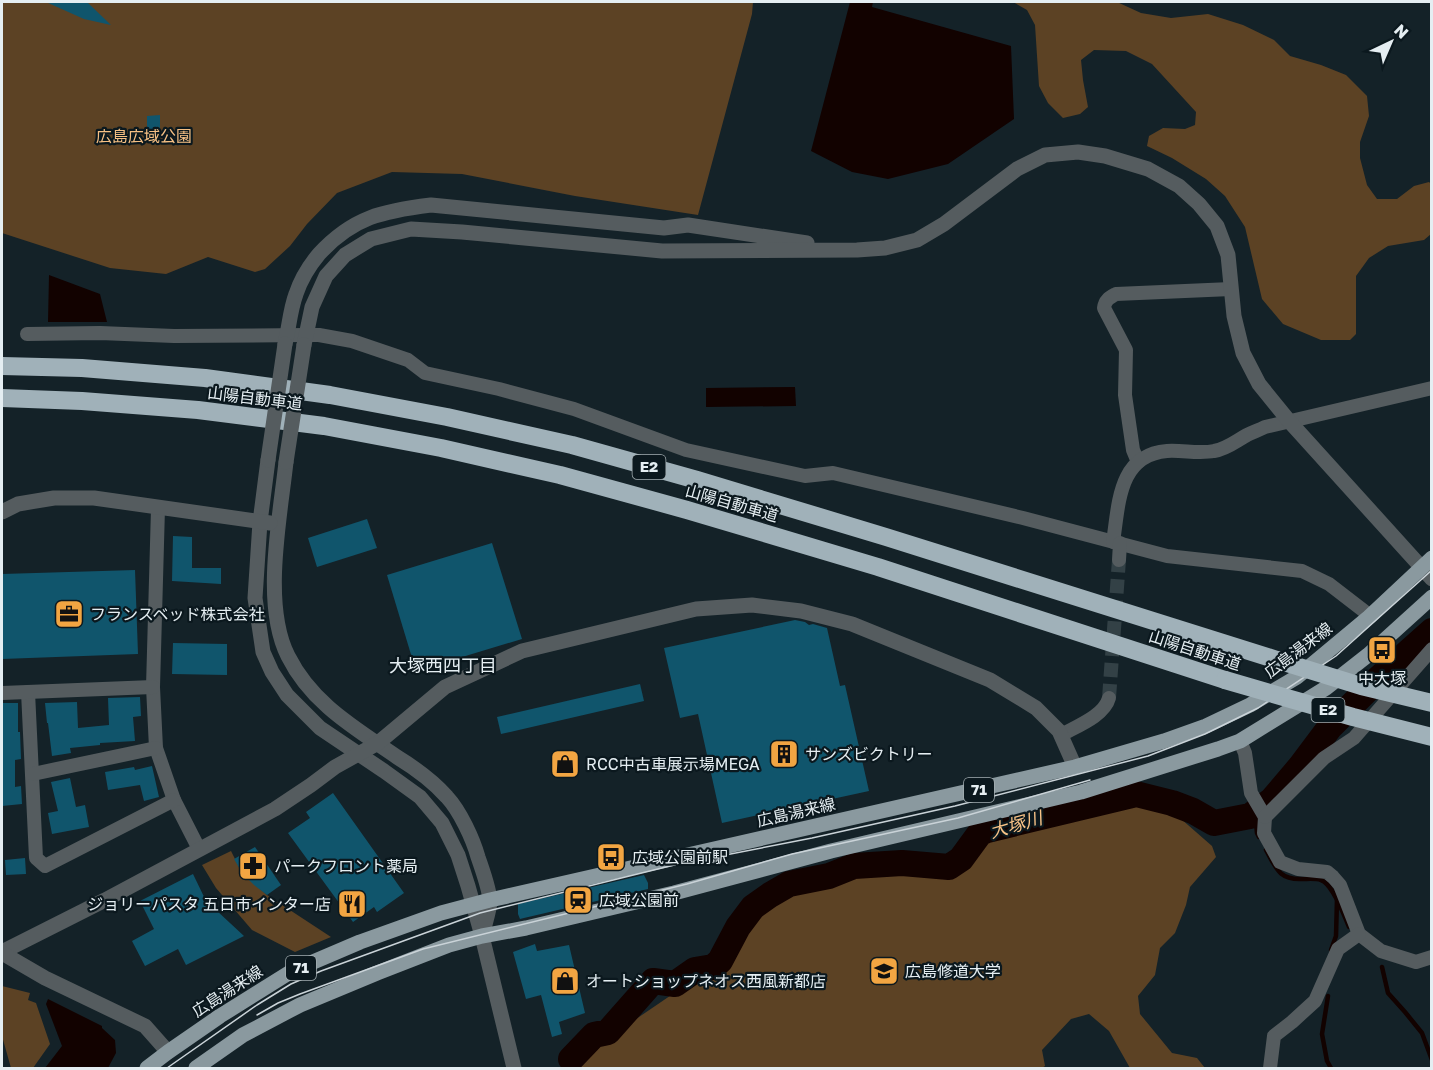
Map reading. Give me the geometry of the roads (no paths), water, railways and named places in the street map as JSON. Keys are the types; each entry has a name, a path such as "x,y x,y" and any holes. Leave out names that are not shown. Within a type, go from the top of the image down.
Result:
{"highway":[{"name":"山陽自動車道","path":"2,366 82,368 205,378 307,392 447,417 560,443 697,480 875,533 1361,686 1431,703"},
{"name":"山陽自動車道","path":"2,398 82,401 198,410 324,426 441,448 560,475 878,567 1225,680 1431,737"}],"main road":[{"name":"広島湯来線","path":"147,1068 220,1016 292,971 360,942 441,913 1076,767 1206,726 1250,705 1297,677 1428,568"},
{"name":"71","path":"202,1067 243,1035 300,1005 449,945 674,894 831,851 1082,792 1240,741 1326,688 1368,655 1431,597"}],"street":[{"path":"482,936 490,900 476,850 466,826 448,798 421,773 337,716 304,683 287,655 279,632 273,581 286,462 312,307 326,276 345,255 371,238 411,229 662,251 885,248 916,240 944,225 1017,169 1045,155 1078,152 1105,156 1148,169 1179,186 1199,204 1217,226 1228,255 1234,316 1243,353 1259,384 1288,421 1410,554 1428,568"},
{"path":"514,1068 473,904 458,855 442,823 420,797 320,728 287,695 272,672 263,652 255,597 260,522 286,339 295,296 302,278 309,266 332,240 352,225 372,216 399,209 431,205 664,228 688,225 857,250"},
{"path":"1137,462 1133,450 1125,395 1126,350 1104,308 1104,303 1116,294 1231,289"},
{"path":"27,334 100,333 305,340 319,335 352,341 408,360 425,373 574,409 686,450 805,476 833,473 1023,518 1167,556 1302,572 1329,585 1370,617"},
{"path":"1119,560 1116,542 1120,493 1129,471 1137,462 1159,452 1204,452 1225,448 1252,432 1288,421 1431,388"},
{"path":"2,512 18,504 54,498 94,498 279,525"},
{"path":"158,508 153,687 156,748 174,800 200,849"},
{"path":"2,952 275,809 311,786 335,767 378,743 445,687 522,651 696,609 752,605 801,611 852,624 990,680 1036,708 1059,731 1076,767"},
{"path":"1264,817 1324,758 1354,738 1431,649"},
{"path":"2,693 153,687"},
{"path":"28,692 36,858 45,866 174,800"},
{"path":"1061,735 1100,713 1108,704 1109,698"},
{"path":"1240,741 1245,753 1251,793 1264,817 1264,833 1280,862 1298,869 1327,872 1333,877 1340,885 1359,934 1381,951 1416,962 1431,957"},
{"path":"33,774 156,748"},
{"path":"1270,1068 1274,1036 1315,1001 1338,949 1359,934"},
{"path":"2,952 45,978 145,1026 168,1052"}],"waterway":[{"name":"大塚川","path":"571,1059 594,1035 608,1032 653,981 675,984 695,970 713,967 720,961 738,927 753,907 789,884 829,876 854,866 902,863 949,867 961,859 980,833 987,830 1136,794 1172,803 1193,811 1214,823 1250,816 1272,800 1330,727 1377,680 1432,631"},
{"path":"1255,813 1259,837"},
{"path":"1266,850 1283,875 1294,879 1319,879 1330,887 1349,927"},
{"path":"1331,950 1336,936 1337,899"},
{"path":"1382,967 1388,993 1422,1033 1432,1060"},
{"path":"1328,996 1322,1034 1327,1061 1331,1068"}],"tunnel":[{"path":"1109,698 1119,560"}],"tram line":[{"path":"167,1068 291,984 480,913 674,865 812,838 955,806 1148,756 1205,734 1258,708 1336,656 1432,570"},
{"path":"257,1015 300,994 423,949 687,884 792,854 958,818 1090,780"}],"place":[{"name":"フランスベッド株式会社","path":"69,614"},
{"name":"中大塚","path":"1382,650"},
{"name":"サンズビクトリー","path":"784,754"},
{"name":"RCC中古車展示場MEGA","path":"565,764"},
{"name":"広域公園前駅","path":"611,857"},
{"name":"パークフロント薬局","path":"253,866"},
{"name":"広域公園前","path":"578,900"},
{"name":"ジョリーパスタ 五日市インター店","path":"352,904"},
{"name":"広島修道大学","path":"884,971"},
{"name":"オートショップネオス西風新都店","path":"565,981"}],"district":[{"name":"大塚西四丁目","path":"443,666"}],"park label":[{"name":"広島広域公園","path":"144,136"}]}
